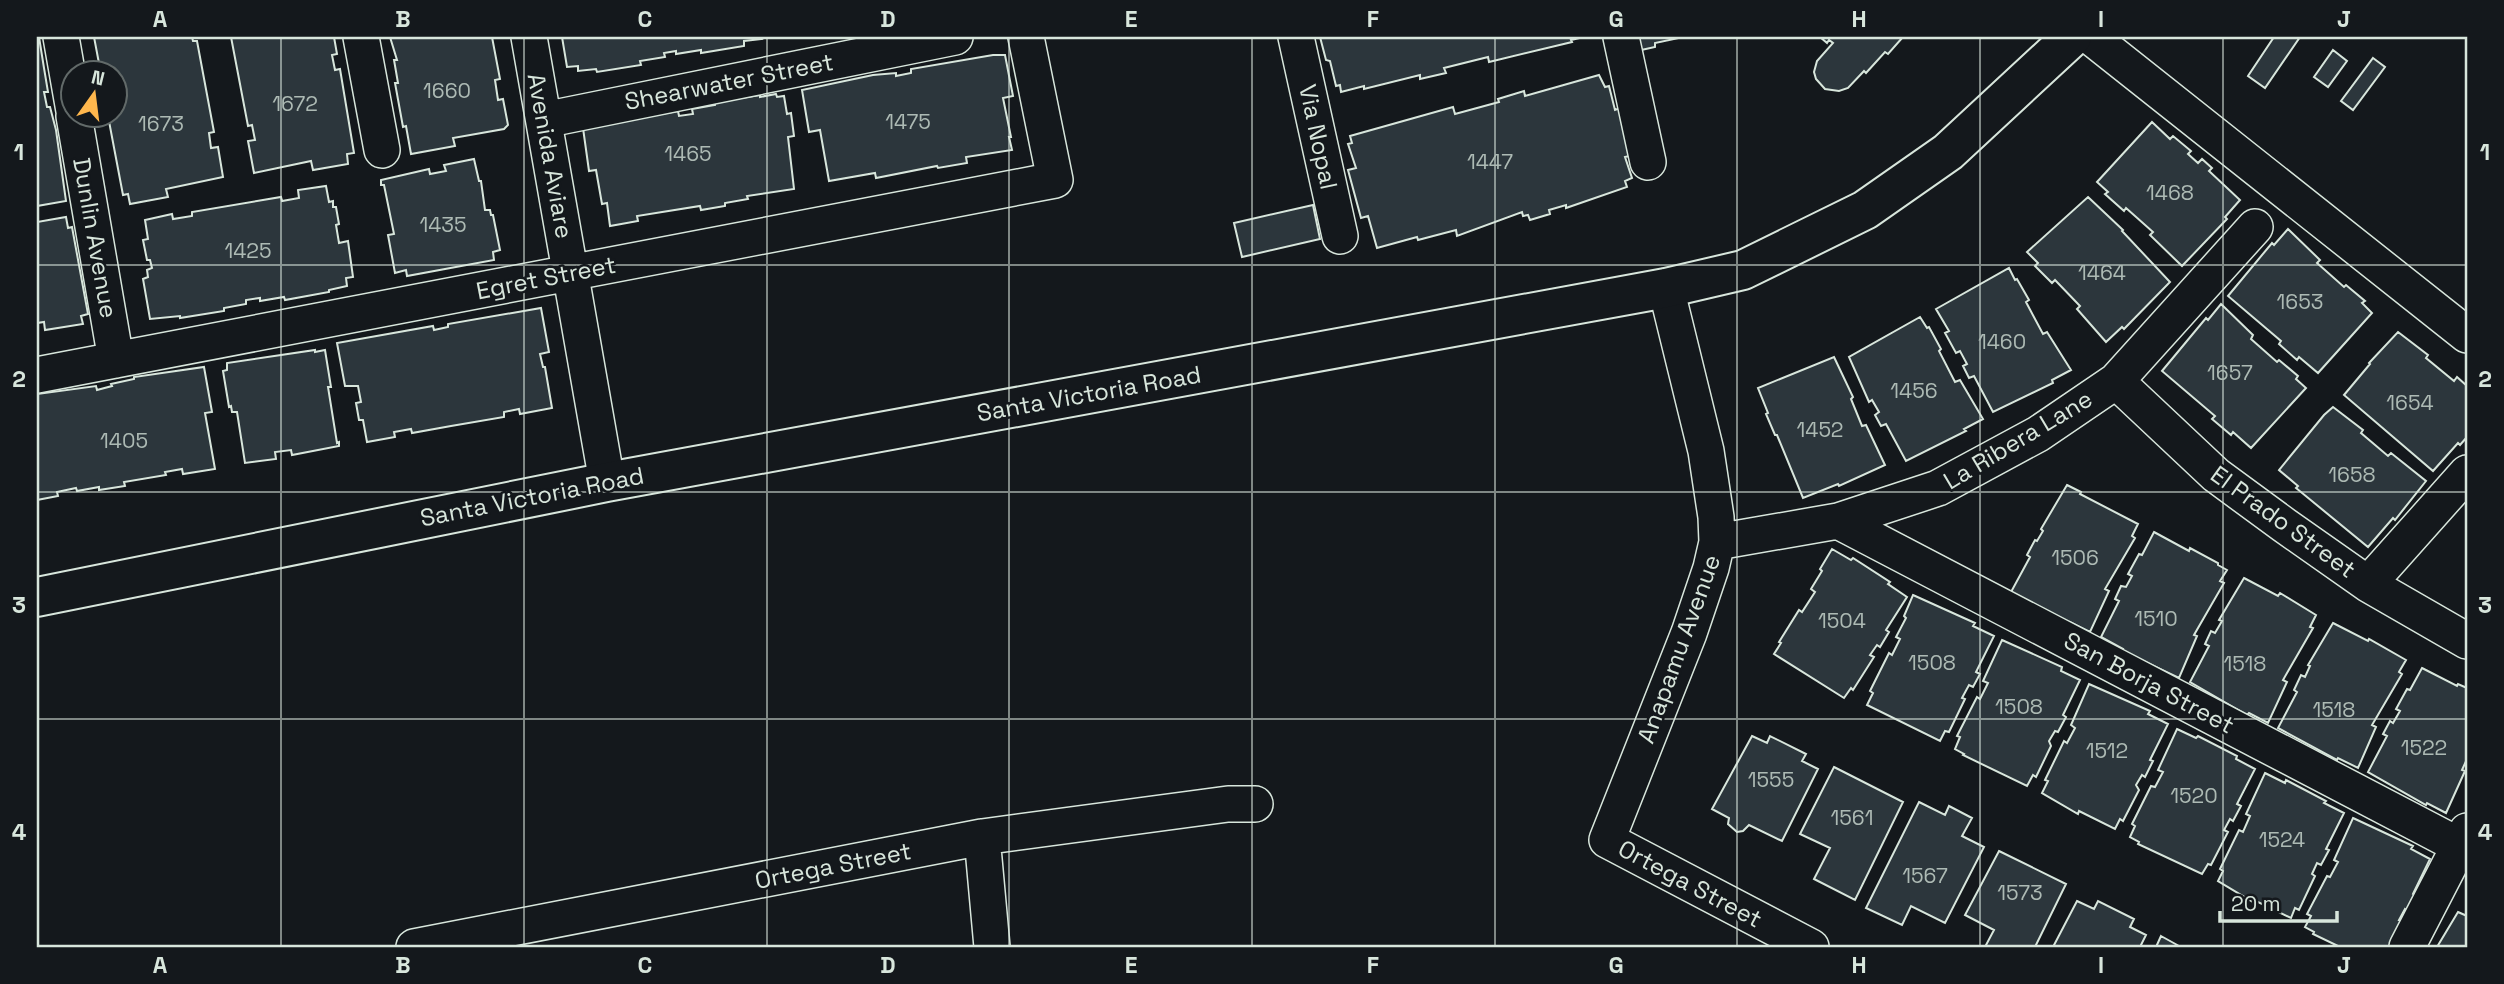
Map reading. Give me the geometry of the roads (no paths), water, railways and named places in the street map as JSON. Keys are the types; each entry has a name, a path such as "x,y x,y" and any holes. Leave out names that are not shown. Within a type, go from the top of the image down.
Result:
{"street":[{"name":"Dunlin Avenue","path":"61,37 65,60"},
{"path":"360,37 382,150"},
{"name":"Avenida Aviare","path":"529,37 607,482"},
{"name":"Shearwater Street","path":"544,120 955,37"},
{"name":"Egret Street","path":"37,375 1055,180 1026,37"},
{"name":"Via Nopal","path":"1296,37 1340,236"},
{"path":"1620,37 1648,162"},
{"name":"Santa Victoria Road","path":"37,597 607,482 1666,288 1743,270 1865,210 1948,152 2072,37"},
{"path":"2091,37 2467,335"},
{"name":"Dunlin Avenue","path":"77,130 116,360"},
{"name":"La Ribera Lane","path":"1717,542 1838,521 1938,488 2038,434 2116,381 2255,227"},
{"name":"Anapamu Avenue","path":"1606,840 1689,633 1717,542 1706,451 1666,288"},
{"name":"El Prado Street","path":"2116,381 2216,475 2368,584 2467,641"},
{"path":"2368,584 2467,473"},
{"name":"San Borja Street","path":"1838,521 2464,839"},
{"name":"Ortega Street","path":"414,947 982,837 1228,804 1255,804"},
{"path":"982,837 992,947"},
{"path":"2407,947 2464,839"},
{"name":"Ortega Street","path":"1606,840 1811,947"}]}
